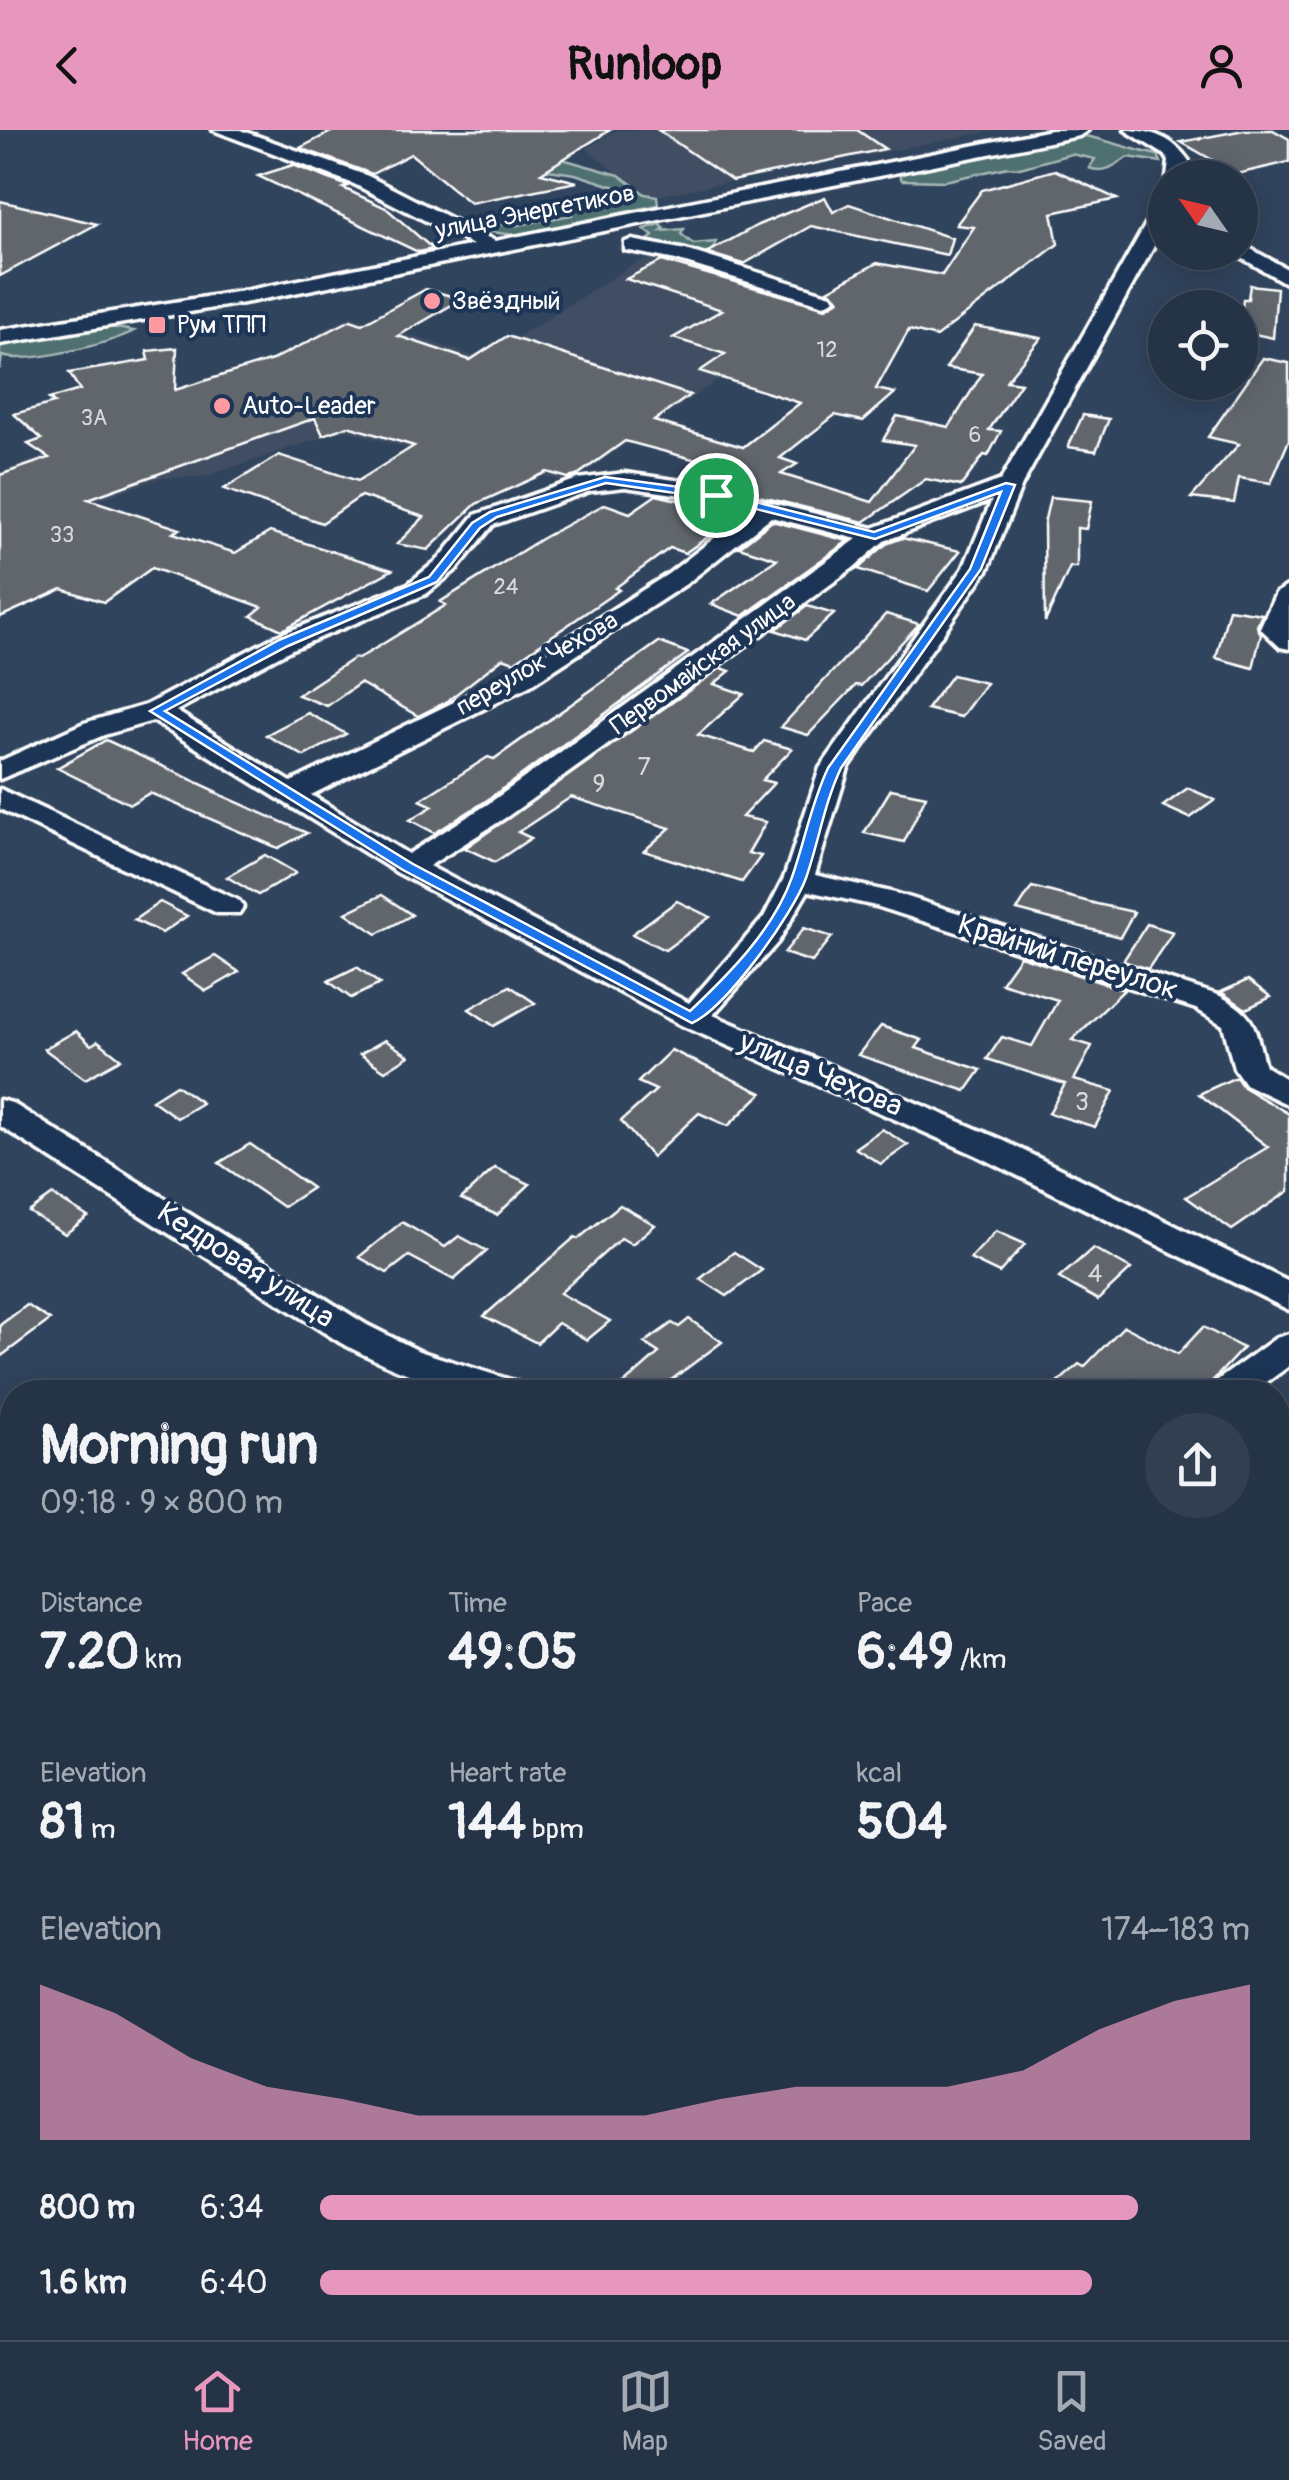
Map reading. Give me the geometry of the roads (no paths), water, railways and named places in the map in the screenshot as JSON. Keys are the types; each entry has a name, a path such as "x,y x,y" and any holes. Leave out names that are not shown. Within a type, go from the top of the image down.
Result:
{"street":[{"path":"222,130 360,180 494,248"},
{"name":"улица Энергетиков","path":"0,337 216,302 1079,130"},
{"path":"1134,130 1172,150 1178,160"},
{"path":"605,226 660,267"},
{"path":"692,1018 730,980 773,926 798,880 819,800 834,768 976,569 1010,485 1148,238"},
{"path":"632,246 679,254 824,299"},
{"path":"1279,264 1289,279"},
{"path":"0,771 94,728 156,711 284,643 417,588 448,564 484,520 605,480 682,488 875,536"},
{"name":"Первомайская улица","path":"408,867 498,810 651,702 844,563 875,536 1010,485"},
{"name":"переулок Чехова","path":"292,794 520,680 677,578 766,510"},
{"path":"1289,593 1273,628 1289,642"},
{"name":"улица Чехова","path":"156,711 408,867 692,1018 937,1124 1289,1297"},
{"path":"0,798 228,907"},
{"name":"Крайний переулок","path":"798,880 884,900 1207,1002 1234,1017 1242,1030 1244,1056 1252,1074 1289,1094"},
{"name":"Кедровая улица","path":"0,1111 354,1334 406,1360 467,1380"},
{"path":"1244,1380 1289,1347"}],"place":[{"name":"Звёздный","path":"432,301"},
{"name":"Рум ТПП","path":"157,325"},
{"name":"Auto-Leader","path":"222,406"}]}
